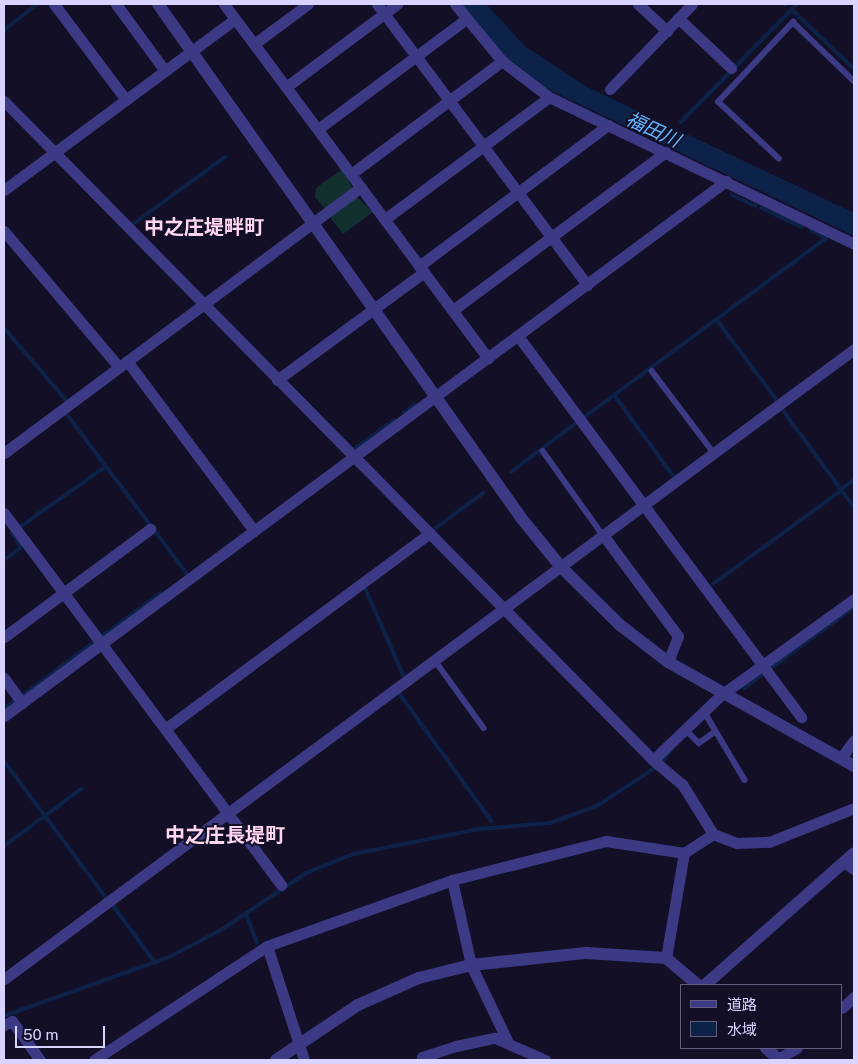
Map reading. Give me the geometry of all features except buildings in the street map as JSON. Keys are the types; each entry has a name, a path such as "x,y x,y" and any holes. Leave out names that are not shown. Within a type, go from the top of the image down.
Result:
{"street":[{"path":"54,4 126,100"},
{"path":"116,4 165,71"},
{"path":"158,4 436,397 561,567 620,625 668,662 721,695 854,766"},
{"path":"224,4 488,358"},
{"path":"254,44 308,4"},
{"path":"377,4 586,285"},
{"path":"286,87 397,4"},
{"path":"455,4 466,20 502,62 549,97 854,243"},
{"path":"638,4 667,31"},
{"path":"610,90 692,4"},
{"path":"678,18 731,68"},
{"path":"4,190 235,19"},
{"path":"318,130 466,20"},
{"path":"351,174 502,62"},
{"path":"385,219 549,97"},
{"path":"4,102 653,760 690,793 714,834 736,844 768,842 854,808"},
{"path":"277,380 374,308 518,192 608,125"},
{"path":"453,310 666,152"},
{"path":"4,716 726,181"},
{"path":"4,452 361,188"},
{"path":"4,231 123,364 254,531"},
{"path":"518,336 800,717"},
{"path":"4,979 854,349"},
{"path":"4,513 281,885"},
{"path":"4,637 150,529"},
{"path":"165,729 429,534"},
{"path":"603,535 678,636 668,662"},
{"path":"653,760 683,728 721,695 854,599"},
{"path":"4,678 22,703"},
{"path":"841,758 854,740"},
{"path":"94,1060 267,946 452,880 606,841 684,853 714,834"},
{"path":"666,958 684,853"},
{"path":"706,984 851,861"},
{"path":"452,880 472,965 507,1040"},
{"path":"267,946 304,1060"},
{"path":"276,1060 358,1005 420,978 472,965 586,953 666,958 697,984"},
{"path":"843,1007 854,999"},
{"path":"4,1025 12,1021 40,1060"},
{"path":"423,1060 422,1056 456,1046 507,1040 544,1060"},
{"path":"767,1049 778,1060 795,1049"}],"lane":[{"path":"779,159 718,102 793,22 854,81"},
{"path":"652,371 714,453"},
{"path":"543,451 603,535"},
{"path":"434,659 484,728"},
{"path":"703,710 746,780"},
{"path":"683,728 699,743 715,732"}],"green space":[{"path":"342,169 353,189 325,209 315,197 316,188"},
{"path":"355,195 373,212 343,234 329,216"}],"water":[{"name":"福田川","path":"462,4 486,4 526,47 587,87 854,213 854,236 544,87 498,51"}],"waterway":[{"path":"4,30 37,4"},
{"name":"福田川","path":"681,122 797,4"},
{"path":"792,10 854,69"},
{"path":"133,224 225,157"},
{"path":"732,195 756,206"},
{"path":"761,208 802,227"},
{"path":"583,418 826,238 810,230"},
{"path":"716,319 778,402"},
{"path":"4,328 66,400"},
{"path":"614,395 674,477"},
{"path":"404,413 415,404"},
{"path":"781,408 854,507"},
{"path":"65,412 187,574"},
{"path":"353,450 394,420"},
{"path":"511,472 576,423"},
{"path":"20,527 106,466"},
{"path":"841,489 854,480"},
{"path":"713,584 842,490"},
{"path":"433,530 483,493"},
{"path":"4,560 21,547 12,533"},
{"path":"364,586 404,677"},
{"path":"101,637 161,593"},
{"path":"771,668 854,607"},
{"path":"22,696 94,642"},
{"path":"744,688 763,674"},
{"path":"398,692 492,822"},
{"path":"4,709 14,701"},
{"path":"663,761 672,748"},
{"path":"4,761 106,898"},
{"path":"4,1016 169,957 221,930 306,873 353,854 479,829 550,823 597,806 656,767"},
{"path":"4,846 81,789"},
{"path":"112,904 155,963"},
{"path":"246,914 257,942"}],"district":[{"name":"中之庄堤畔町","path":"204,227"},
{"name":"中之庄長堤町","path":"225,835"}]}
